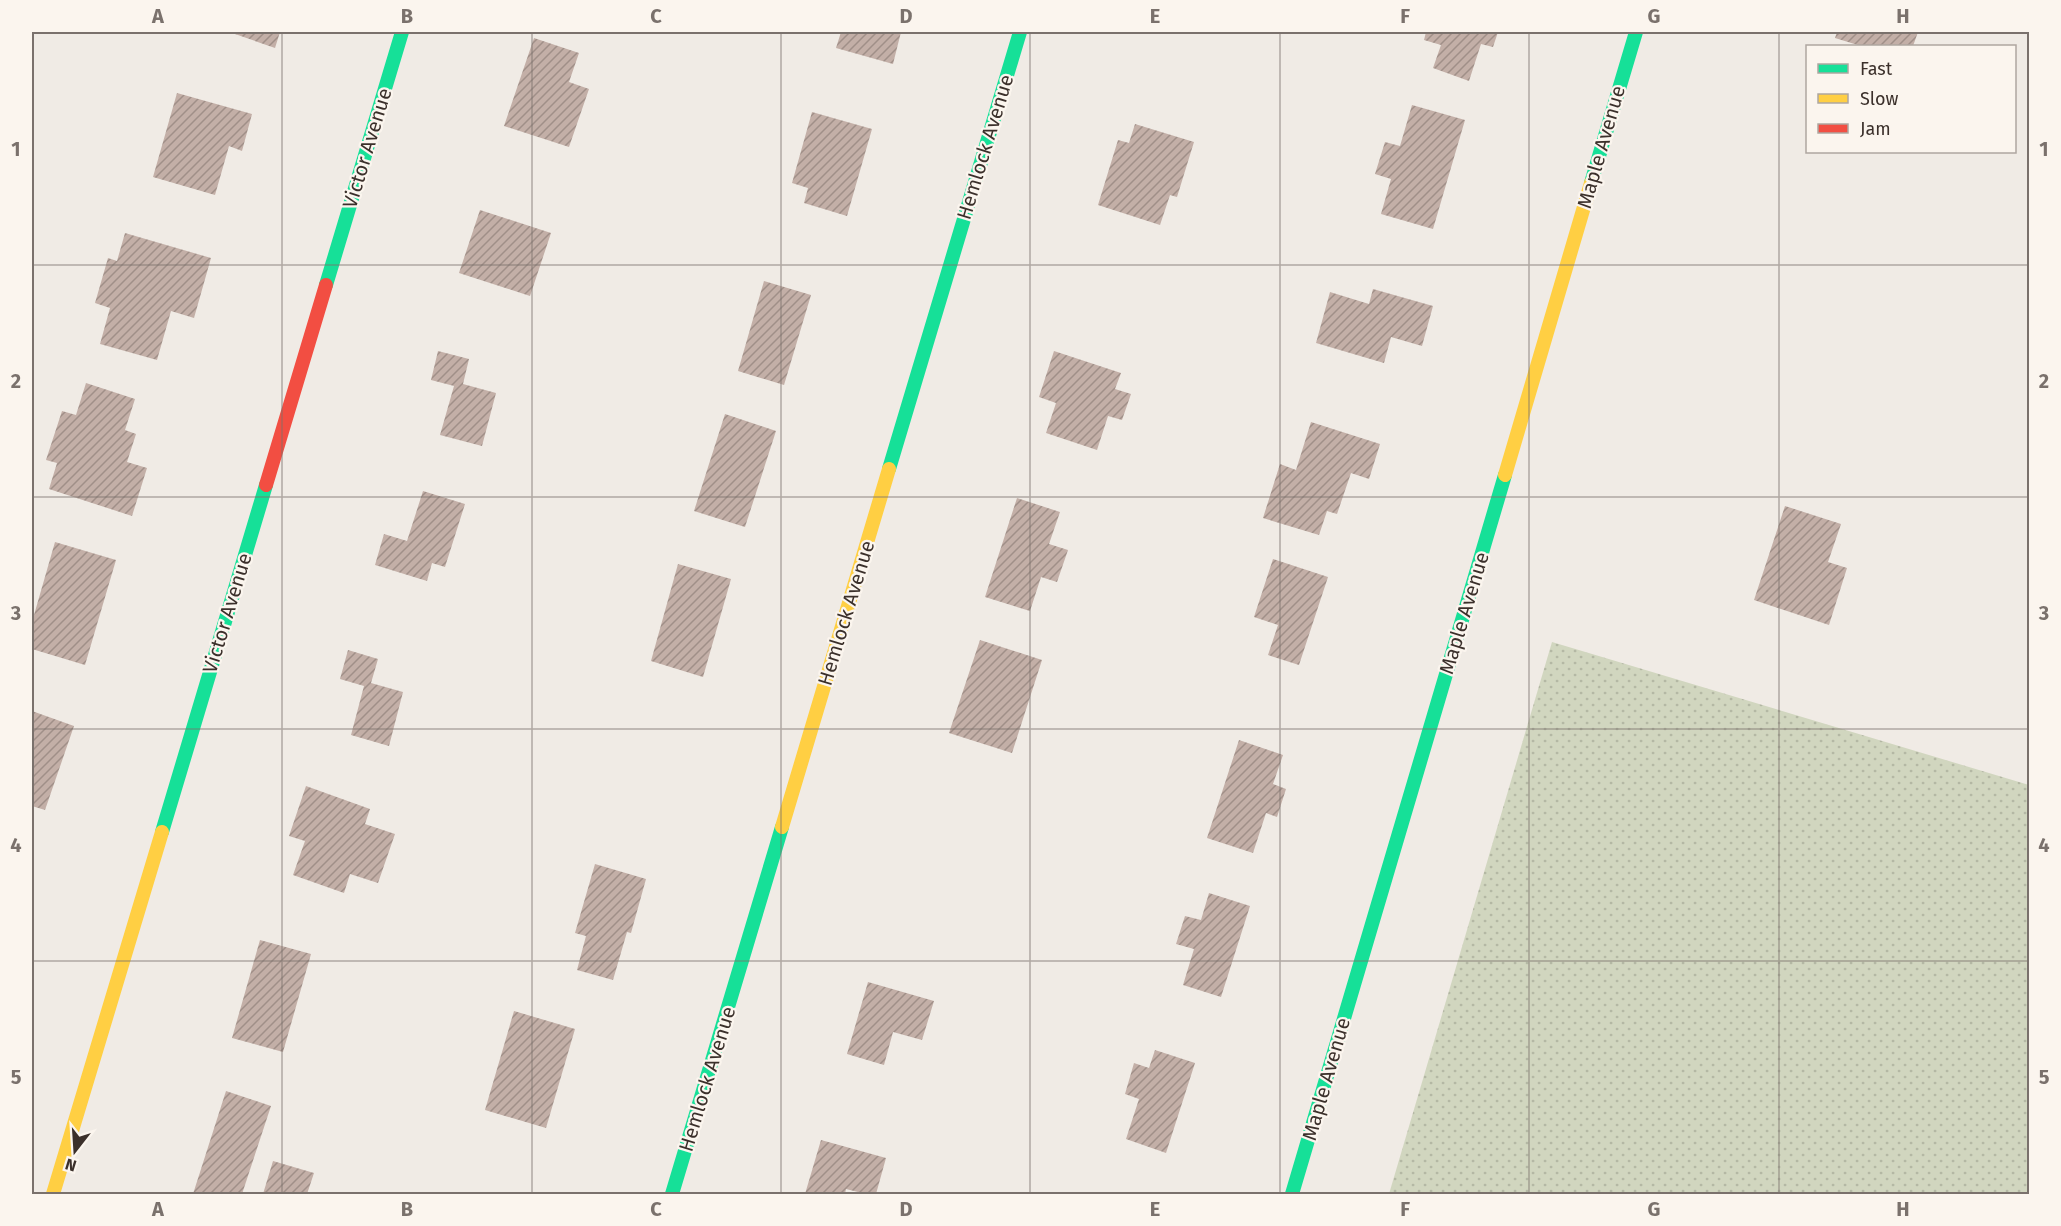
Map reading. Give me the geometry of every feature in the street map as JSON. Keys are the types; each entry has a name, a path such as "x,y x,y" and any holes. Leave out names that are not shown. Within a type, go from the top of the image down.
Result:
{"street":[{"name":"Victor Avenue","path":"52,1194 402,32"},
{"name":"Hemlock Avenue","path":"672,1194 1020,32"},
{"name":"Maple Avenue","path":"1292,1194 1636,32"}],"green space":[{"path":"1552,642 2029,785 2029,1194 1389,1194"}],"building":[{"path":"236,32 280,32 275,48 235,34"},
{"path":"841,32 901,32 893,64 836,48"},
{"path":"1426,32 1498,32 1493,47 1481,44 1469,81 1433,68 1441,45 1424,40"},
{"path":"1837,32 1918,32 1913,45 1858,45 1835,38"},
{"path":"534,38 579,53 569,82 589,89 569,147 504,126"},
{"path":"177,93 252,114 242,151 229,146 215,195 153,177"},
{"path":"1412,105 1465,120 1433,229 1381,214 1391,179 1375,174 1385,142 1400,146"},
{"path":"812,112 872,129 847,216 804,203 808,188 792,183"},
{"path":"1135,124 1194,142 1177,197 1170,195 1160,225 1098,205 1118,140 1129,143"},
{"path":"480,210 551,233 530,296 459,273"},
{"path":"125,233 211,258 194,318 171,311 157,360 100,344 110,308 95,303 108,258 117,261"},
{"path":"764,281 811,295 784,385 738,371"},
{"path":"1373,289 1433,306 1422,346 1391,337 1384,363 1316,343 1330,292 1369,304"},
{"path":"438,351 469,359 463,384 496,393 482,446 440,435 454,386 431,380"},
{"path":"1054,351 1121,373 1115,389 1131,394 1122,420 1108,416 1097,450 1046,433 1056,403 1039,397"},
{"path":"86,383 135,399 125,430 136,434 127,462 147,468 132,516 49,489 57,463 46,460 62,411 76,415"},
{"path":"725,414 776,431 745,527 694,511"},
{"path":"1311,422 1380,444 1369,479 1351,473 1337,514 1327,511 1319,535 1263,518 1280,464 1296,470"},
{"path":"423,491 465,504 445,567 432,563 427,581 375,565 384,534 407,541"},
{"path":"1017,498 1060,512 1049,544 1068,550 1057,582 1041,577 1030,611 985,597"},
{"path":"1785,506 1841,524 1828,562 1847,568 1829,625 1754,600"},
{"path":"55,542 116,560 85,665 32,649 32,622"},
{"path":"1273,559 1328,577 1299,665 1268,655 1278,625 1254,617"},
{"path":"678,564 731,579 703,677 651,661"},
{"path":"980,640 1042,660 1012,753 949,733"},
{"path":"348,650 378,659 371,683 403,692 389,746 351,735 364,686 340,679"},
{"path":"32,711 74,726 45,810 32,806"},
{"path":"1239,740 1283,755 1273,784 1286,789 1277,817 1266,813 1253,853 1207,838"},
{"path":"306,786 370,809 365,824 395,834 378,883 350,874 344,893 293,875 305,841 289,836"},
{"path":"595,864 646,879 631,933 627,932 613,980 577,970 586,936 575,933"},
{"path":"1209,893 1250,906 1221,997 1183,985 1194,949 1176,944 1185,916 1201,920"},
{"path":"260,940 311,954 283,1052 232,1038"},
{"path":"868,982 934,1001 922,1040 893,1032 884,1065 847,1054"},
{"path":"514,1011 575,1029 546,1128 485,1110"},
{"path":"1155,1050 1195,1063 1166,1153 1126,1139 1139,1099 1125,1094 1134,1063 1149,1068"},
{"path":"226,1091 271,1106 242,1194 193,1194"},
{"path":"821,1140 886,1158 876,1194 846,1189 845,1194 805,1194"},
{"path":"273,1161 314,1173 307,1194 263,1194"}],"traffic: fast":[{"path":"326,285 402,32"},
{"path":"889,469 1020,32"},
{"path":"1591,183 1636,32"},
{"path":"1292,1194 1505,475"},
{"path":"162,832 266,485"},
{"path":"672,1194 782,827"}],"traffic: slow":[{"path":"1505,475 1591,183"},
{"path":"782,827 889,469"},
{"path":"53,1194 162,832"}],"traffic: jam":[{"path":"266,485 326,285"}]}
